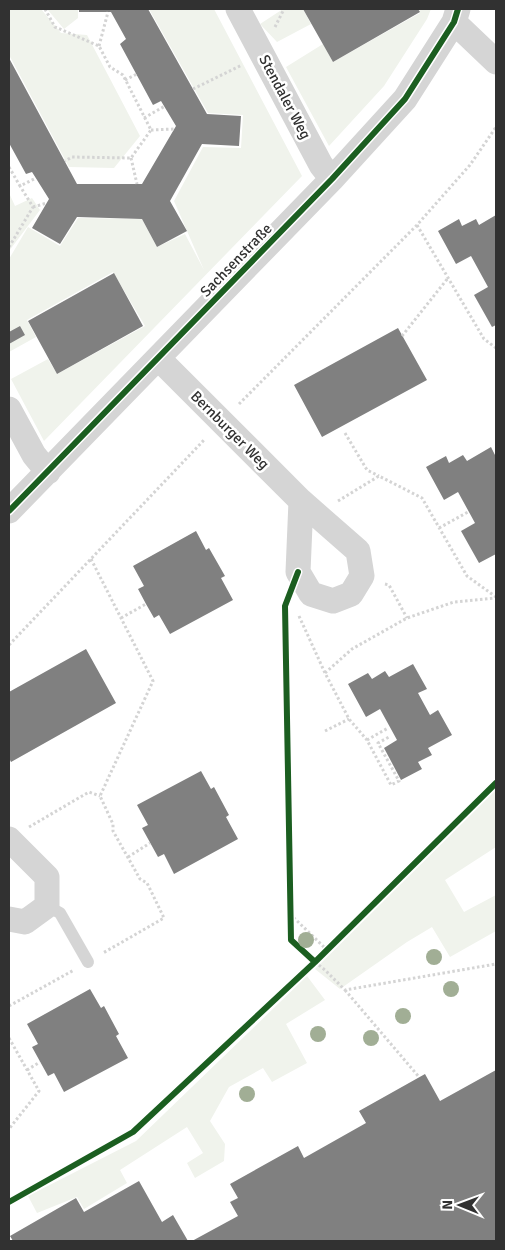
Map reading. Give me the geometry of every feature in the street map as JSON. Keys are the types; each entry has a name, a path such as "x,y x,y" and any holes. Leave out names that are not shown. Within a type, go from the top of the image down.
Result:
{"street":[{"name":"Stendaler Weg","path":"241,10 262,54 321,165 332,179"},
{"path":"456,15 496,62"},
{"name":"Sachsenstraße","path":"9,511 332,179 405,99 456,15"},
{"name":"Bernburger Weg","path":"158,358 309,508 358,551 362,576"},
{"path":"9,409 34,456 48,472"},
{"path":"309,508 298,572 310,594 333,601 351,594 362,576"},
{"path":"9,919 25,922 46,906 47,877 17,834"}],"lane":[{"path":"46,906 60,913 88,962"}],"path":[{"path":"45,9 55,27 99,46 110,67 123,75 151,130"},
{"path":"99,46 108,12"},
{"path":"193,89 262,54"},
{"path":"125,80 136,74"},
{"path":"144,118 164,106"},
{"path":"9,645 221,422 417,225 470,165 496,127"},
{"path":"151,130 174,130"},
{"path":"137,184 132,158 151,130"},
{"path":"65,161 72,157 132,158"},
{"path":"9,167 33,207"},
{"path":"20,186 36,178"},
{"path":"9,247 33,207 47,203"},
{"path":"417,225 484,339 496,348"},
{"path":"402,336 448,278"},
{"path":"345,433 367,470 422,498 466,576 496,598"},
{"path":"309,508 379,476"},
{"path":"439,528 468,512"},
{"path":"91,559 153,681 100,796"},
{"path":"362,576 389,585 407,618"},
{"path":"325,673 352,648 407,618 454,602 496,598"},
{"path":"122,618 146,604"},
{"path":"297,611 325,673 349,718 367,740 391,785 399,781 378,743 390,737"},
{"path":"325,731 349,718"},
{"path":"367,740 388,728"},
{"path":"9,1006 164,918 147,883 140,879 113,831 113,824 100,796 89,792 17,834"},
{"path":"128,857 150,843"},
{"path":"290,914 327,950"},
{"path":"315,962 344,990 419,1077"},
{"path":"344,990 496,964"},
{"path":"9,1038 39,1091 9,1129"},
{"path":"27,1070 40,1062"}],"shaded area":[{"path":"9,9 41,9 61,33 87,35 140,136 114,168 69,167 9,55"},
{"path":"47,9 78,9 78,18 64,29"},
{"path":"149,9 214,9 302,176 44,441 11,379 48,359 57,374 145,326 113,272 27,320 36,337 9,352 9,259 28,227 60,246 78,218 142,219 157,247 185,234 204,270 174,201 203,147 241,148 243,115 208,113"},
{"path":"283,9 303,9 311,24 277,42 260,24"},
{"path":"418,9 431,9 427,19 384,86 329,146 286,67 323,44 333,62 420,13"},
{"path":"9,193 15,206 32,198 40,210 9,251"},
{"path":"496,790 496,847 445,880 464,912 496,895 496,931 450,957 432,927 407,942 340,989 315,969"},
{"path":"307,976 325,1000 286,1024 307,1063 272,1082 263,1068 229,1087 210,1121 225,1144 224,1161 195,1178 187,1163 203,1153 187,1127 120,1170 127,1183 84,1209 77,1197 37,1213 28,1196 136,1141"}],"building":[{"path":"79,9 148,9 207,114 241,116 239,146 202,144 170,201 187,231 157,247 142,219 77,217 60,244 32,228 49,199 32,172 26,174 9,143 9,58 77,184 142,184 176,126 161,101 153,105 120,44 126,39 111,12 79,12"},
{"path":"303,9 418,9 420,12 333,62"},
{"path":"496,215 496,325 492,327 474,295 488,287 471,256 456,264 438,231 459,219 462,226 476,219 479,225"},
{"path":"114,273 143,326 57,374 28,321"},
{"path":"20,326 25,335 9,344 9,332"},
{"path":"398,328 427,380 322,437 294,385"},
{"path":"491,447 496,457 496,554 479,563 461,531 475,523 458,492 444,500 426,467 446,456 449,463 463,455 467,461"},
{"path":"196,531 206,550 209,548 225,576 221,578 233,600 170,634 159,615 154,618 146,604 138,589 144,586 133,566"},
{"path":"86,649 116,703 11,762 9,758 9,692"},
{"path":"413,664 427,689 418,693 430,715 438,710 452,735 428,748 432,755 418,762 422,769 401,780 384,748 397,740 380,709 366,717 348,684 368,673 372,679 385,671 389,677"},
{"path":"201,771 211,789 214,787 229,815 226,817 238,839 174,874 164,854 158,857 142,828 148,825 137,805"},
{"path":"90,989 101,1008 104,1006 119,1034 116,1036 128,1058 64,1092 54,1073 48,1076 32,1047 38,1044 27,1024"},
{"path":"496,1070 496,1241 192,1241 238,1216 230,1202 238,1198 230,1184 298,1146 304,1158 366,1123 359,1111 425,1074 440,1101"},
{"path":"139,1181 162,1222 173,1215 188,1241 13,1241 10,1236 76,1198 84,1212"}],"cycle path":[{"path":"9,511 332,179 405,99 454,22 458,9"},
{"path":"298,572 285,606 291,940 315,962"},
{"path":"9,1202 133,1132 315,962 496,783"}]}
